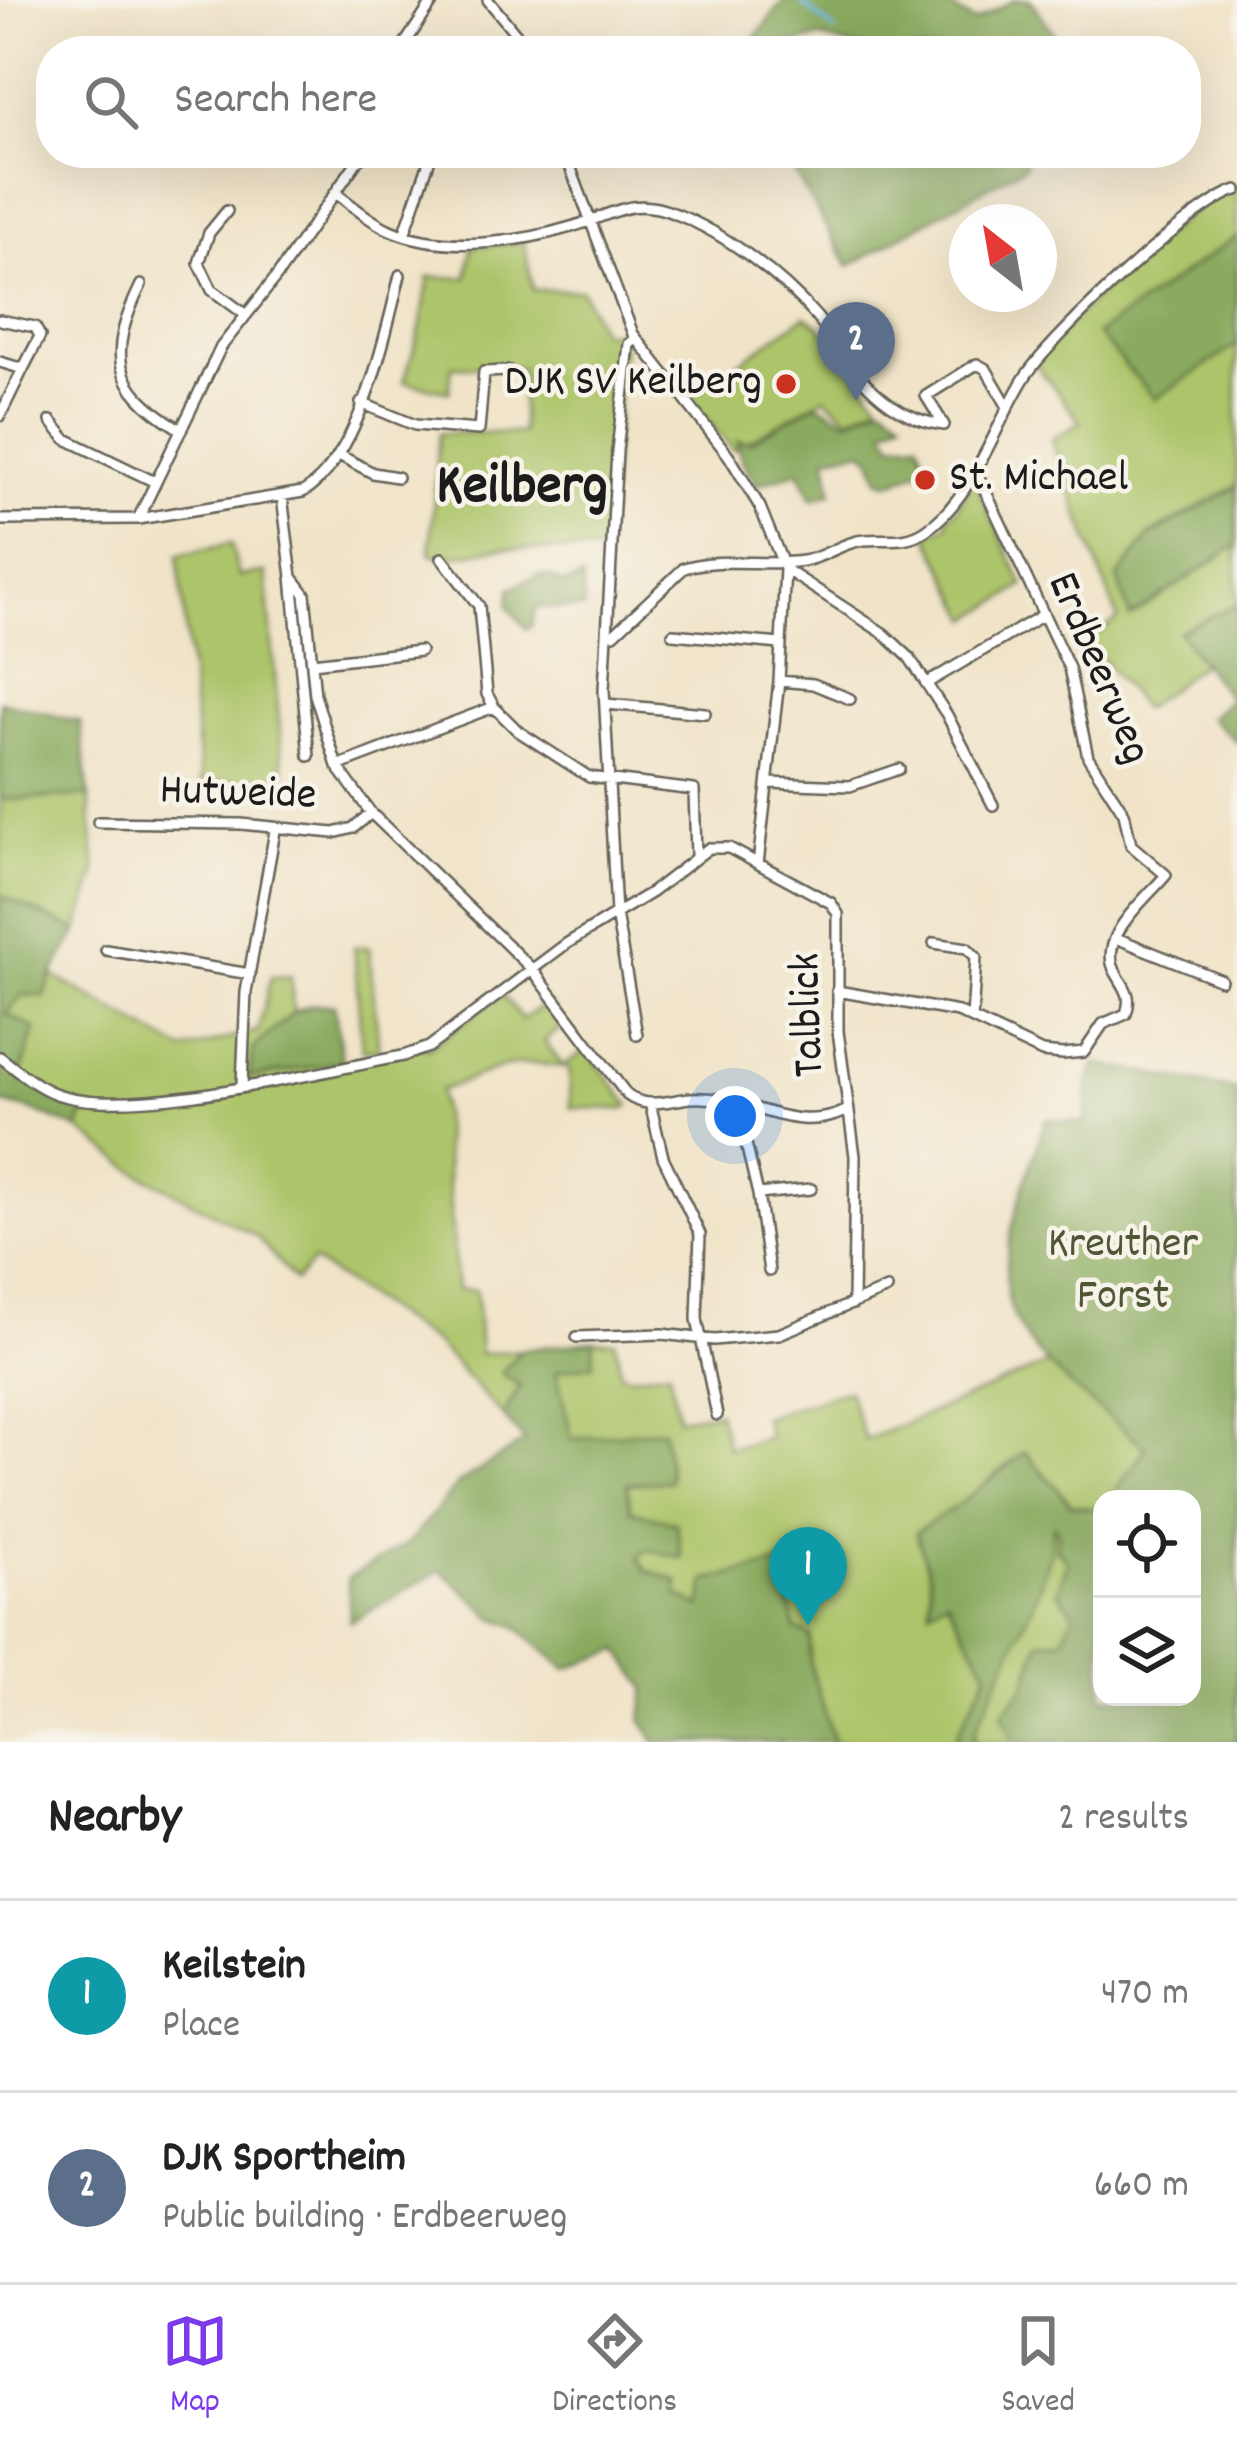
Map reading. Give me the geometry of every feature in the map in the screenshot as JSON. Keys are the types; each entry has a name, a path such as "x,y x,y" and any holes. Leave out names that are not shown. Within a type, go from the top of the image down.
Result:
{"street":[{"path":"410,36 434,0"},
{"path":"488,0 518,36"},
{"path":"138,519 221,346 354,168"},
{"path":"404,236 427,168"},
{"path":"571,168 634,336 730,456 760,507 783,566 779,681 758,864"},
{"path":"610,634 684,568 783,566 867,540 905,540 926,530 946,513 1050,345 1189,218 1237,190"},
{"path":"338,194 365,216 404,236 470,243 550,232 648,204 712,230 752,258 817,317 839,351 882,399 922,423 944,425 926,395 977,364 986,369 1008,407"},
{"path":"227,211 209,233 199,262 212,290 246,315"},
{"path":"0,520 138,519 303,492 319,482 339,455 386,333 400,275"},
{"path":"141,285 122,324 119,352 124,374 145,407 178,428"},
{"path":"0,320 35,327 40,336 0,416"},
{"path":"634,336 629,344 616,451 606,704 616,914 637,1035"},
{"path":"0,362 23,369"},
{"path":"361,403 415,425 479,430 484,372 509,371"},
{"path":"51,421 66,439 153,481"},
{"path":"339,455 373,473 398,477"},
{"name":"Erdbeerweg","path":"975,469 1069,668 1088,758 1124,813 1132,845 1166,875 1115,938"},
{"path":"282,496 309,756"},
{"path":"0,1058 39,1086 84,1100 141,1100 403,1056 429,1047 532,969 652,892 696,856 694,790 589,777 541,749 494,707 487,694 479,606 442,558"},
{"path":"783,566 884,633 909,657 992,805"},
{"path":"292,577 305,594 322,725 338,766 370,813 532,969 627,1095 650,1103 709,1097 805,1121 829,1119 848,1109"},
{"path":"927,682 1042,615"},
{"path":"673,634 780,644"},
{"path":"312,663 420,651"},
{"path":"779,681 813,684 850,699"},
{"path":"606,704 705,713"},
{"path":"338,766 494,707"},
{"path":"768,783 850,786 898,769"},
{"name":"Hutweide","path":"98,822 241,824 275,831 334,833 353,827 370,813"},
{"path":"242,1085 243,1022 275,831"},
{"name":"Talblick","path":"696,856 719,846 835,908 840,926 839,1048 856,1184 853,1304"},
{"path":"837,991 958,1012 1042,1052 1077,1055 1103,1024 1126,1014 1130,1001 1112,964 1115,938 1221,980"},
{"path":"934,943 967,948 976,957 972,1018"},
{"path":"106,950 250,974"},
{"path":"736,1102 758,1194 769,1271"},
{"path":"650,1103 663,1157 700,1234 699,1338 717,1415"},
{"path":"758,1194 811,1189"},
{"path":"577,1337 778,1334 887,1289"}],"green space":[{"path":"784,0 940,0 974,22 1014,0 1031,0 1056,36 756,36"},
{"path":"792,168 1021,168 958,204 949,204 949,209 849,266"},
{"path":"1229,186 1237,186 1237,486 1150,535 1118,577 1131,616 1237,545 1237,604 1179,631 1202,664 1143,709 1087,641 1118,619 1051,440 1081,422 1033,361 1151,246"},
{"path":"1237,236 1237,345 1155,399 1097,334"},
{"path":"524,242 533,290 582,290 601,332 624,331 605,552 499,548 442,558 430,553 439,433 522,433 521,368 452,366 449,392 404,382 429,277 467,278 472,247"},
{"name":"DJK SV Keilberg","path":"805,316 819,325 880,403 849,417 825,397 733,450 689,398"},
{"path":"817,403 848,420 883,404 903,418 885,430 894,443 919,441 926,461 920,470 890,483 879,479 864,450 827,456 832,493 812,499 799,471 757,485 741,459 737,441 749,442"},
{"path":"973,478 1024,586 970,619 928,535 948,524 948,516 957,509"},
{"path":"1237,486 1237,545 1130,617 1118,577 1150,536"},
{"path":"231,544 239,576 266,573 284,777 201,783 178,555"},
{"path":"539,575 564,584 583,578 584,609 536,607 526,629 508,605 511,588"},
{"path":"1237,604 1237,742 1210,718 1230,699 1179,632"},
{"path":"0,701 80,722 89,796 0,800"},
{"path":"89,796 96,872 78,931 0,895 0,800"},
{"path":"0,895 78,931 45,996 23,995 6,1013 35,1029 20,1078 55,1099 87,1107 78,1129 0,1102"},
{"path":"354,947 369,947 379,1050 362,1050"},
{"path":"52,975 184,1051 258,1031 271,977 291,976 293,1012 312,1005 334,1005 342,1062 405,1052 426,1042 427,1049 502,994 522,1019 548,1002 565,1025 544,1041 563,1066 586,1050 630,1105 624,1109 571,1108 569,1068 547,1065 502,1067 440,1090 457,1290 476,1290 480,1354 521,1350 502,1373 520,1386 503,1416 436,1344 313,1261 295,1281 257,1237 135,1171 78,1129 86,1107 55,1099 20,1078 6,1013 23,995 45,995"},
{"path":"312,1005 334,1005 342,1062 249,1078 253,1048 293,1013"},
{"name":"Kreuther Forst","path":"1096,1064 1237,1090 1237,1742 1014,1742 1002,1714 1025,1686 1040,1641 1063,1639 1074,1612 1058,1592 1068,1561 1056,1548 1059,1534 1054,1526 1033,1605 974,1732 975,1742 953,1742 988,1672 947,1598 930,1609 930,1576 916,1532 1025,1452 1072,1505 1093,1508 1093,1706 1201,1706 1201,1490 1116,1490 1146,1448 1070,1385 1034,1348 1011,1309 1007,1288 1016,1214 1046,1119 1085,1123 1089,1081"},
{"path":"1237,1331 1237,1742 834,1742 810,1664 810,1635 795,1630 782,1563 706,1581 702,1607 677,1595 678,1581 646,1570 639,1557 648,1549 681,1557 676,1523 631,1510 627,1484 670,1480 663,1430 572,1440 556,1370 593,1364 593,1341 615,1341 621,1373 632,1376 669,1370 678,1418 718,1412 728,1449 769,1437 763,1417 848,1390 865,1440 1048,1364 1146,1448 1116,1490 1093,1490 1093,1508 1072,1505 1025,1452 917,1532 930,1576 930,1608 946,1598 988,1672 981,1689 1037,1589 1050,1554 1053,1526 1059,1534 1056,1549 1065,1557 1093,1525 1093,1706 1201,1706 1201,1490 1120,1490 1148,1455 1199,1348"},
{"path":"593,1341 594,1364 556,1371 572,1439 663,1429 670,1481 627,1484 631,1510 676,1523 682,1558 648,1549 639,1557 646,1570 678,1581 677,1595 701,1607 706,1581 782,1563 795,1629 810,1635 810,1665 834,1742 655,1742 642,1719 646,1688 619,1650 566,1669 516,1626 494,1618 441,1570 350,1622 348,1578 410,1542 458,1484 525,1441 503,1416 520,1386 501,1373 521,1350"}],"waterway":[{"path":"798,0 835,31"}],"place":[{"name":"DJK SV Keilberg","path":"786,384"},
{"name":"DJK Sportheim","path":"856,401"},
{"name":"St. Michael","path":"925,480"},
{"name":"Keilstein","path":"808,1626"}],"district":[{"name":"Keilberg","path":"522,490"}]}
